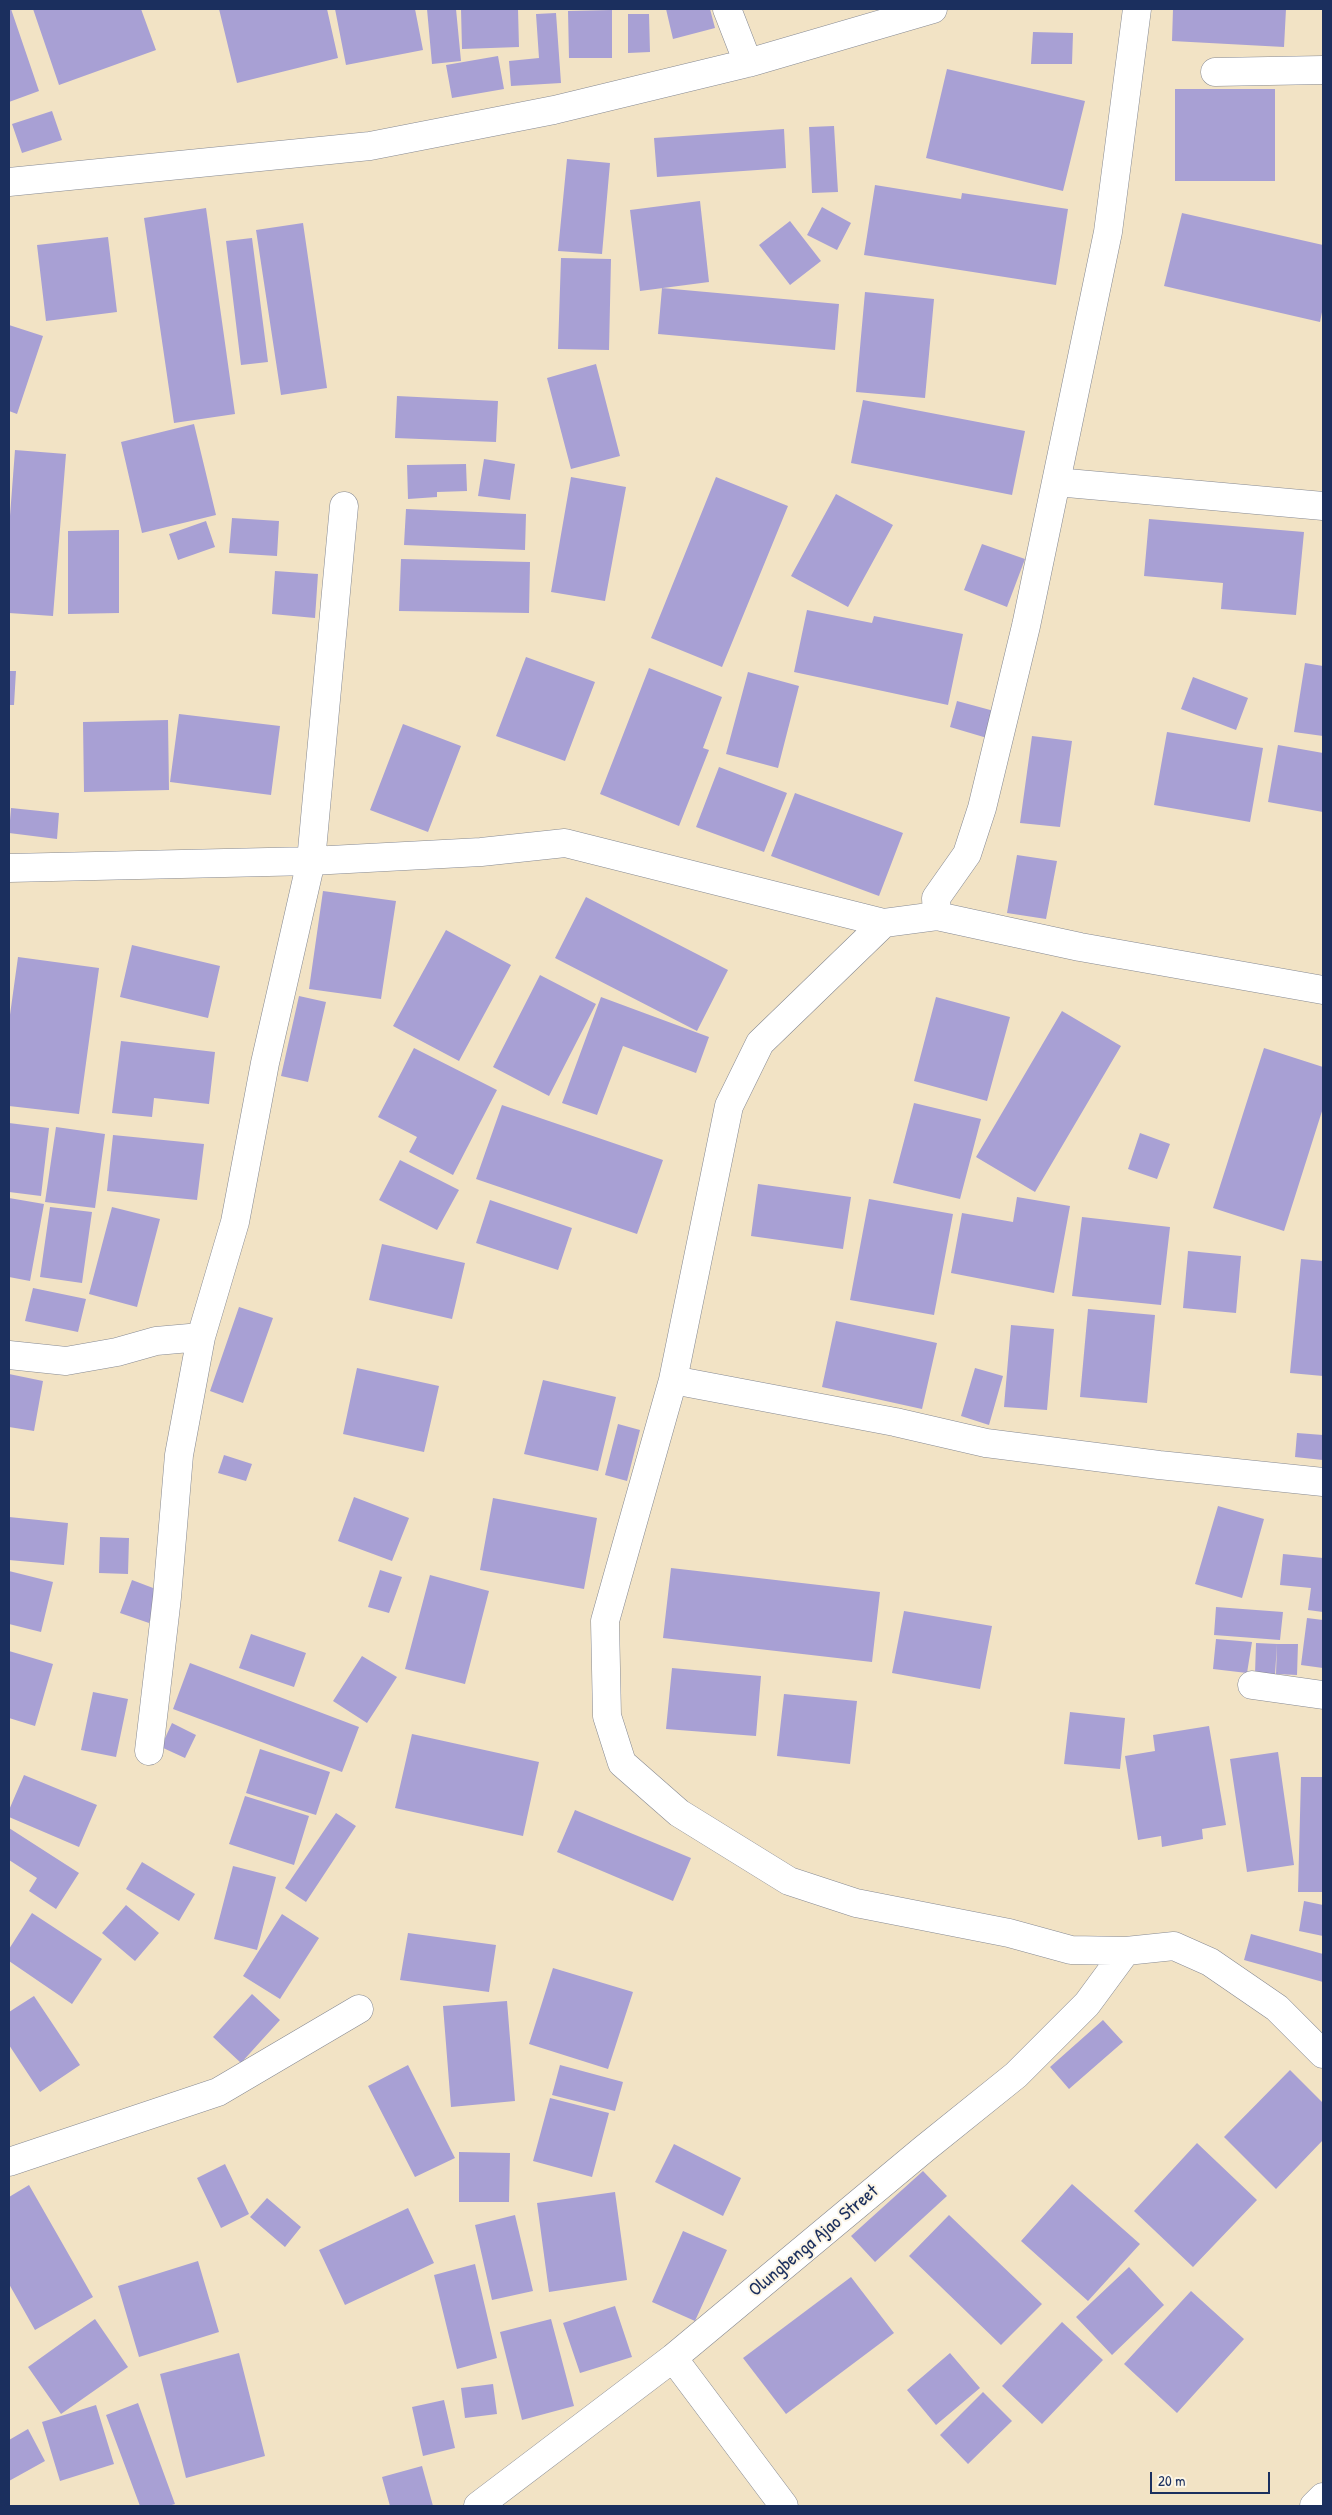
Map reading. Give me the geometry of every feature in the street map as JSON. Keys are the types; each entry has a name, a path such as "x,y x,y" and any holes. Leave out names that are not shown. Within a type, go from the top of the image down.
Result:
{"street":[{"path":"728,9 748,63"},
{"path":"9,182 370,146 554,110 748,63 933,9"},
{"path":"937,916 936,898 967,854 982,808 1026,626 1108,232 1137,9"},
{"path":"1215,72 1323,70"},
{"path":"1056,482 1323,506"},
{"path":"148,1751 167,1597 179,1455 201,1337 235,1222 265,1063 312,861 344,506"},
{"path":"9,868 312,861 481,852 565,843 884,923 937,916 1080,947 1323,990"},
{"path":"884,923 760,1043 729,1106 673,1380 604,1621 607,1716 622,1763 680,1813 789,1880 856,1903 1009,1933 1071,1950 1126,1951 1174,1946 1210,1962 1276,2008 1323,2054"},
{"path":"9,1354 66,1361 117,1352 156,1341 201,1337"},
{"path":"673,1380 895,1422 986,1443 1159,1465 1323,1482"},
{"path":"1252,1685 1323,1695"},
{"name":"Olungbenga Ajao Street","path":"478,2506 673,2358 1016,2075 1087,2004 1126,1951"},
{"path":"9,2162 218,2092 359,2009"},
{"path":"673,2358 784,2506"},
{"path":"1314,2506 1323,2497"}],"building":[{"path":"9,9 11,9 39,91 9,102"},
{"path":"33,9 141,9 156,50 59,85"},
{"path":"219,9 327,9 338,58 237,83"},
{"path":"335,9 415,9 423,50 346,65"},
{"path":"427,9 456,9 461,61 432,64"},
{"path":"461,9 518,9 519,47 462,49"},
{"path":"666,9 710,9 715,28 673,39"},
{"path":"1173,9 1286,9 1284,47 1172,41"},
{"path":"612,10 612,58 569,58 568,11"},
{"path":"556,13 561,83 511,86 509,61 539,58 536,14"},
{"path":"628,14 649,14 650,52 628,53"},
{"path":"1033,32 1073,33 1072,64 1031,64"},
{"path":"498,56 504,89 452,98 446,65"},
{"path":"947,69 1085,101 1063,191 926,158"},
{"path":"1175,89 1275,89 1275,181 1175,181"},
{"path":"52,111 62,140 22,153 12,124"},
{"path":"834,126 838,192 812,193 809,127"},
{"path":"784,129 786,168 657,177 654,138"},
{"path":"567,159 610,163 602,254 558,251"},
{"path":"875,185 961,199 962,193 1068,209 1056,285 864,255"},
{"path":"700,201 709,282 640,291 630,210"},
{"path":"822,207 851,223 837,250 807,235"},
{"path":"206,208 235,414 174,423 144,218"},
{"path":"1182,213 1323,245 1323,307 1320,322 1164,286"},
{"path":"790,221 821,261 790,285 759,245"},
{"path":"303,223 327,388 281,395 256,230"},
{"path":"108,237 117,312 46,321 37,245"},
{"path":"252,238 268,362 241,365 226,241"},
{"path":"561,258 611,259 609,350 558,349"},
{"path":"662,288 839,304 835,350 658,334"},
{"path":"865,292 934,299 925,398 856,392"},
{"path":"9,325 43,336 17,414 9,411"},
{"path":"596,364 620,456 571,469 547,378"},
{"path":"397,396 498,401 496,442 395,438"},
{"path":"863,400 1025,431 1012,495 851,463"},
{"path":"194,424 216,515 142,533 121,442"},
{"path":"15,450 66,454 53,616 9,613 9,529"},
{"path":"484,459 515,464 510,500 478,496"},
{"path":"466,464 467,491 437,492 437,497 408,499 407,465"},
{"path":"571,477 626,487 605,601 551,592"},
{"path":"716,477 788,506 722,667 651,638"},
{"path":"836,494 893,525 848,607 791,576"},
{"path":"406,509 526,514 525,550 404,545"},
{"path":"232,518 279,521 277,556 229,553"},
{"path":"1149,519 1304,532 1296,615 1221,609 1223,583 1144,576"},
{"path":"206,521 215,547 178,560 169,534"},
{"path":"119,530 119,613 68,614 68,531"},
{"path":"982,544 1025,559 1007,607 964,590"},
{"path":"401,559 530,562 529,613 399,611"},
{"path":"275,571 318,574 315,618 272,614"},
{"path":"807,610 872,623 874,616 963,634 948,705 794,672"},
{"path":"526,657 595,682 565,761 496,736"},
{"path":"1305,663 1323,666 1323,736 1294,732"},
{"path":"649,668 722,697 703,748 709,750 679,826 600,794"},
{"path":"9,671 16,671 14,705 9,705"},
{"path":"748,672 799,686 778,768 726,754"},
{"path":"1193,677 1248,698 1236,730 1181,709"},
{"path":"957,701 994,711 987,738 950,727"},
{"path":"179,714 280,726 271,795 170,782"},
{"path":"168,720 169,790 84,792 83,722"},
{"path":"403,724 461,746 428,832 370,810"},
{"path":"1167,732 1263,748 1250,822 1154,805"},
{"path":"1032,736 1072,741 1060,827 1020,823"},
{"path":"1278,745 1323,753 1323,812 1268,802"},
{"path":"719,767 787,793 764,852 696,827"},
{"path":"795,793 903,833 879,896 771,856"},
{"path":"11,808 59,813 57,839 9,833"},
{"path":"1017,855 1057,861 1046,919 1007,913"},
{"path":"323,891 396,901 381,999 309,989"},
{"path":"586,897 728,970 697,1031 555,958"},
{"path":"446,930 511,965 459,1061 393,1026"},
{"path":"132,945 220,966 208,1018 120,997"},
{"path":"18,957 99,968 79,1114 9,1106 9,1022"},
{"path":"540,975 596,1004 549,1096 493,1067"},
{"path":"299,996 326,1002 308,1082 281,1076"},
{"path":"601,997 709,1037 696,1073 623,1046 597,1115 562,1103"},
{"path":"936,997 1010,1017 987,1101 914,1081"},
{"path":"1062,1011 1121,1046 1035,1192 976,1157"},
{"path":"121,1041 215,1052 209,1104 154,1098 152,1117 112,1113"},
{"path":"414,1048 497,1090 453,1175 409,1152 417,1137 378,1117"},
{"path":"1264,1048 1323,1067 1323,1108 1284,1231 1213,1208"},
{"path":"914,1103 981,1119 960,1199 893,1183"},
{"path":"502,1105 663,1160 637,1234 476,1179"},
{"path":"9,1123 49,1128 41,1196 9,1192"},
{"path":"56,1127 105,1134 95,1208 45,1202"},
{"path":"1140,1133 1170,1144 1157,1179 1128,1169"},
{"path":"113,1135 204,1144 197,1200 107,1191"},
{"path":"400,1160 459,1190 437,1230 379,1200"},
{"path":"758,1184 851,1197 843,1249 751,1236"},
{"path":"1017,1197 1070,1206 1054,1293 951,1273 962,1213 1013,1222"},
{"path":"9,1198 44,1204 30,1281 9,1277"},
{"path":"869,1199 953,1214 934,1315 850,1300"},
{"path":"490,1200 572,1228 558,1270 476,1243"},
{"path":"50,1207 92,1212 82,1283 40,1277"},
{"path":"112,1207 160,1219 137,1307 89,1294"},
{"path":"1082,1217 1170,1227 1161,1305 1072,1296"},
{"path":"382,1244 465,1263 452,1319 369,1300"},
{"path":"1188,1251 1241,1256 1236,1313 1183,1308"},
{"path":"1301,1259 1323,1261 1323,1376 1290,1373"},
{"path":"33,1288 86,1299 78,1332 25,1321"},
{"path":"239,1307 273,1318 243,1403 210,1391"},
{"path":"1088,1309 1155,1315 1147,1403 1080,1397"},
{"path":"836,1321 937,1343 922,1409 822,1387"},
{"path":"1011,1325 1054,1329 1047,1410 1004,1407"},
{"path":"357,1368 439,1386 424,1452 343,1434"},
{"path":"975,1368 1003,1376 989,1425 961,1416"},
{"path":"9,1374 43,1381 34,1431 9,1427"},
{"path":"543,1380 616,1397 598,1471 524,1454"},
{"path":"618,1424 640,1430 627,1481 605,1475"},
{"path":"1297,1433 1323,1435 1323,1460 1295,1457"},
{"path":"224,1455 252,1464 246,1481 218,1473"},
{"path":"354,1497 409,1518 392,1561 338,1541"},
{"path":"493,1498 597,1518 584,1589 480,1570"},
{"path":"1218,1506 1264,1519 1242,1598 1195,1584"},
{"path":"9,1517 68,1523 64,1565 9,1560"},
{"path":"100,1537 129,1538 128,1574 99,1573"},
{"path":"1283,1554 1323,1558 1323,1612 1308,1610 1311,1588 1280,1585"},
{"path":"671,1568 880,1592 872,1662 663,1638"},
{"path":"380,1570 402,1577 389,1613 368,1607"},
{"path":"9,1571 53,1582 41,1632 9,1624"},
{"path":"430,1575 489,1591 465,1684 405,1669"},
{"path":"132,1580 161,1591 149,1623 120,1613"},
{"path":"1216,1607 1283,1612 1280,1640 1214,1635"},
{"path":"904,1611 992,1626 980,1689 892,1673"},
{"path":"1307,1618 1323,1620 1323,1668 1301,1665"},
{"path":"251,1634 306,1653 294,1687 239,1668"},
{"path":"1216,1639 1252,1642 1247,1673 1213,1669"},
{"path":"1256,1643 1277,1644 1275,1675 1255,1674"},
{"path":"1277,1644 1298,1644 1297,1675 1276,1674"},
{"path":"9,1651 53,1664 35,1726 9,1718"},
{"path":"362,1656 397,1677 367,1723 333,1701"},
{"path":"190,1663 359,1727 342,1772 173,1709"},
{"path":"672,1668 761,1676 756,1736 666,1729"},
{"path":"93,1692 128,1699 116,1757 81,1750"},
{"path":"784,1694 857,1701 850,1764 777,1756"},
{"path":"1070,1712 1125,1718 1120,1769 1064,1764"},
{"path":"172,1723 196,1735 185,1758 161,1747"},
{"path":"1209,1726 1226,1825 1202,1829 1203,1839 1162,1847 1161,1836 1138,1840 1125,1756 1155,1751 1153,1735"},
{"path":"412,1734 539,1762 523,1836 395,1808"},
{"path":"260,1749 330,1772 316,1815 246,1793"},
{"path":"1278,1752 1294,1865 1247,1872 1230,1759"},
{"path":"24,1775 97,1805 79,1847 9,1817 9,1810"},
{"path":"1301,1777 1323,1777 1323,1892 1298,1892"},
{"path":"245,1796 309,1816 294,1865 229,1844"},
{"path":"575,1810 691,1858 673,1901 557,1852"},
{"path":"336,1813 356,1826 306,1902 285,1888"},
{"path":"9,1828 79,1873 56,1909 29,1891 37,1878 9,1860"},
{"path":"142,1862 195,1894 179,1921 126,1889"},
{"path":"233,1866 276,1877 257,1950 214,1939"},
{"path":"1304,1901 1323,1905 1323,1936 1299,1931"},
{"path":"126,1905 159,1933 135,1961 102,1933"},
{"path":"32,1913 102,1959 72,2004 9,1961 9,1949"},
{"path":"282,1914 319,1938 280,1999 243,1976"},
{"path":"408,1933 496,1945 489,1992 400,1980"},
{"path":"1251,1934 1323,1954 1323,1982 1244,1960"},
{"path":"553,1968 633,1992 608,2069 529,2044"},
{"path":"252,1994 280,2020 241,2063 213,2037"},
{"path":"34,1996 80,2065 40,2092 9,2045 9,2012"},
{"path":"507,2001 515,2101 451,2107 443,2006"},
{"path":"1103,2020 1123,2042 1069,2089 1050,2067"},
{"path":"408,2065 455,2158 415,2177 368,2086"},
{"path":"560,2065 623,2082 615,2111 552,2095"},
{"path":"1290,2070 1323,2103 1323,2140 1276,2189 1224,2137"},
{"path":"550,2098 609,2113 592,2177 533,2161"},
{"path":"1197,2143 1257,2200 1193,2267 1134,2211"},
{"path":"674,2144 741,2178 723,2216 655,2182"},
{"path":"459,2152 510,2153 509,2202 459,2202"},
{"path":"225,2164 249,2214 221,2228 197,2178"},
{"path":"923,2171 947,2196 875,2262 851,2236"},
{"path":"1072,2184 1140,2244 1088,2301 1021,2241"},
{"path":"29,2185 93,2297 35,2330 9,2284 9,2197"},
{"path":"615,2192 627,2280 549,2292 537,2203"},
{"path":"267,2198 301,2227 285,2247 250,2217"},
{"path":"408,2208 434,2263 345,2305 319,2250"},
{"path":"515,2215 533,2291 492,2300 475,2225"},
{"path":"949,2215 1042,2304 1001,2345 909,2256"},
{"path":"683,2231 727,2250 695,2321 652,2302"},
{"path":"198,2261 219,2332 139,2357 118,2286"},
{"path":"475,2264 497,2358 457,2369 434,2275"},
{"path":"1129,2267 1164,2305 1112,2355 1076,2317"},
{"path":"851,2277 894,2333 786,2414 743,2358"},
{"path":"1191,2291 1244,2339 1177,2413 1124,2364"},
{"path":"615,2306 632,2357 580,2373 563,2323"},
{"path":"95,2319 128,2367 61,2414 28,2367"},
{"path":"551,2319 574,2406 522,2420 500,2332"},
{"path":"1062,2322 1103,2360 1042,2424 1002,2386"},
{"path":"239,2353 265,2456 186,2478 160,2374"},
{"path":"950,2353 980,2388 936,2425 907,2390"},
{"path":"493,2384 497,2414 465,2418 461,2388"},
{"path":"983,2392 1012,2421 968,2464 940,2435"},
{"path":"444,2400 455,2448 423,2456 412,2407"},
{"path":"138,2403 175,2504 168,2506 140,2506 106,2415"},
{"path":"96,2405 114,2464 60,2481 42,2422"},
{"path":"28,2429 45,2461 9,2481 9,2440"},
{"path":"422,2466 433,2506 390,2506 382,2477"}]}
